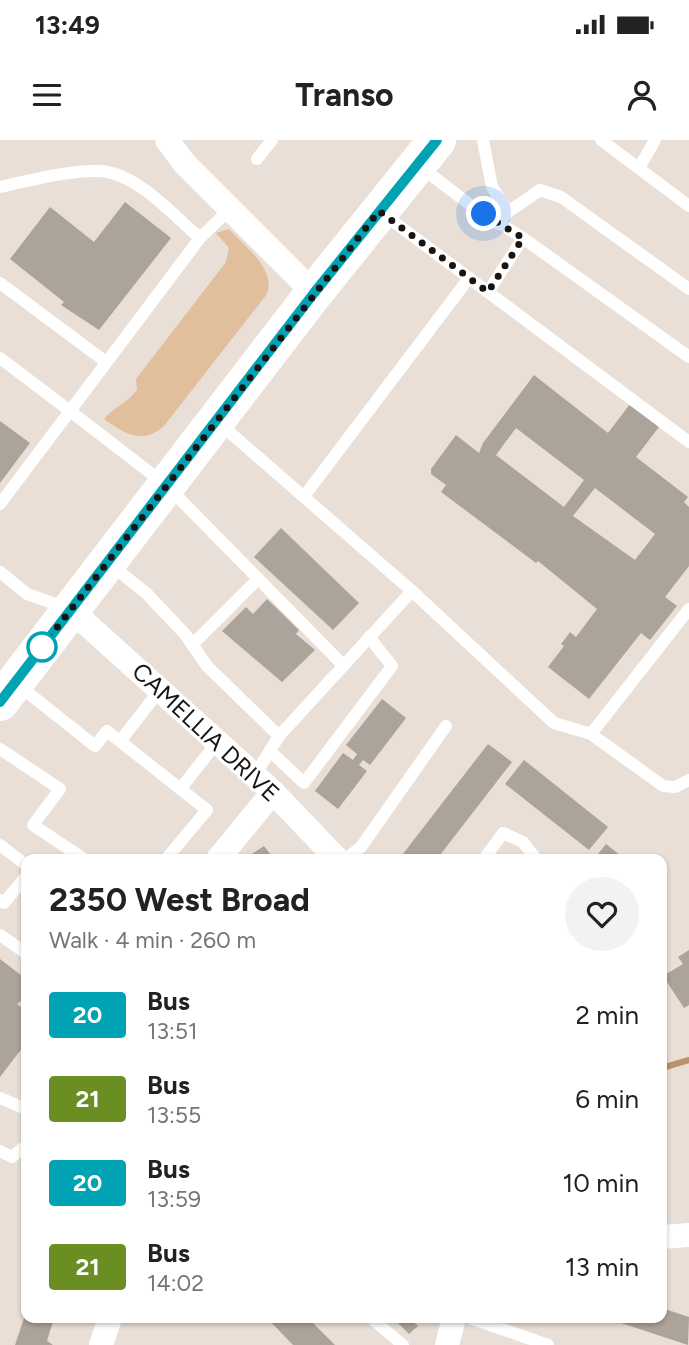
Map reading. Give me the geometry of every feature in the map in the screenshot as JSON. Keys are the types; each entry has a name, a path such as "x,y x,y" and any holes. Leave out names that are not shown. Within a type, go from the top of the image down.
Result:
{"main road":[{"path":"7,692 314,293 428,152"}],"street":[{"path":"167,140 185,164 314,293"},
{"name":"CAMELLIA DRIVE","path":"71,610 264,783 332,854"},
{"path":"221,854 264,783"},
{"path":"667,1237 689,1235"},
{"path":"101,1345 108,1323"},
{"path":"447,1345 453,1323"}],"lane":[{"path":"257,159 272,140"},
{"path":"482,140 492,187 508,212"},
{"path":"601,140 689,206"},
{"path":"639,168 655,140"},
{"path":"428,152 498,224 523,238 689,357"},
{"path":"0,187 65,174 107,172 136,185 200,238"},
{"path":"498,224 508,212 540,190 561,197 689,289"},
{"path":"0,504 200,238 230,209"},
{"path":"379,211 689,442"},
{"path":"488,292 523,238"},
{"path":"305,495 469,278"},
{"path":"0,283 106,362"},
{"path":"0,358 166,485 342,664"},
{"path":"216,421 305,495 554,723 591,734 663,786 675,788 689,780"},
{"path":"107,562 147,594 208,666 279,736"},
{"path":"0,572 27,594 71,610"},
{"path":"192,645 258,579"},
{"path":"264,783 270,751 279,736 342,664 412,591"},
{"path":"591,734 689,609"},
{"path":"270,751 304,783 392,666 369,637"},
{"path":"120,741 160,690"},
{"path":"7,692 95,746 107,731 207,810 170,854"},
{"path":"352,854 361,847 446,726"},
{"path":"181,788 218,741"},
{"path":"0,749 60,789 33,825 76,854"},
{"path":"488,854 503,833 523,842 532,854"},
{"path":"0,845 21,861"},
{"path":"2,901 21,881"},
{"path":"0,935 21,950"},
{"path":"0,1098 21,1107"},
{"path":"0,1151 12,1157 21,1149"},
{"path":"377,1323 403,1345"},
{"path":"484,1323 548,1345"}],"shaded area":[{"path":"229,229 263,267 269,285 267,294 164,426 156,432 141,436 119,429 104,419 137,390 136,379 226,262 229,248 216,233"}],"building":[{"path":"125,202 171,238 99,330 61,305 64,302 10,259 50,207 94,242"},
{"path":"534,375 608,433 630,404 659,427 636,457 688,497 684,502 689,507 689,566 665,597 677,606 650,640 641,633 589,699 548,667 564,646 561,644 570,632 576,637 597,609 538,561 536,563 441,492 446,485 431,474 431,469 456,435 479,453 483,443","holes":["516,428 584,480 564,507 496,455","595,488 655,534 635,560 573,516"]},
{"path":"0,421 30,443 0,483"},
{"path":"281,528 359,603 333,630 254,557"},
{"path":"267,599 299,630 296,634 315,650 282,682 222,631 246,607 253,614"},
{"path":"382,699 406,718 370,765 363,760 359,765 367,771 338,809 315,791 343,753 353,760 357,754 346,745"},
{"path":"488,744 512,762 441,854 403,854"},
{"path":"524,760 608,827 589,850 505,784"},
{"path":"606,844 619,854 598,854"},
{"path":"264,846 270,854 252,854"},
{"path":"689,950 689,1005 684,1008 667,982 667,974 683,964 678,957"},
{"path":"0,959 21,975 21,1001 17,1004 21,1007 21,1050 0,1077"},
{"path":"667,1310 689,1317 688,1345 621,1323 667,1323"},
{"path":"22,1323 52,1323 47,1341 53,1345 15,1345"},
{"path":"272,1323 313,1323 335,1345 293,1345"},
{"path":"398,1323 415,1323 418,1326 409,1334"}],"waterway":[{"path":"667,1067 689,1060"}],"bus line":[{"name":"20","path":"0,702 314,293 437,140"}],"route":[{"path":"42,647 379,211 488,292 523,238 484,214"}]}
